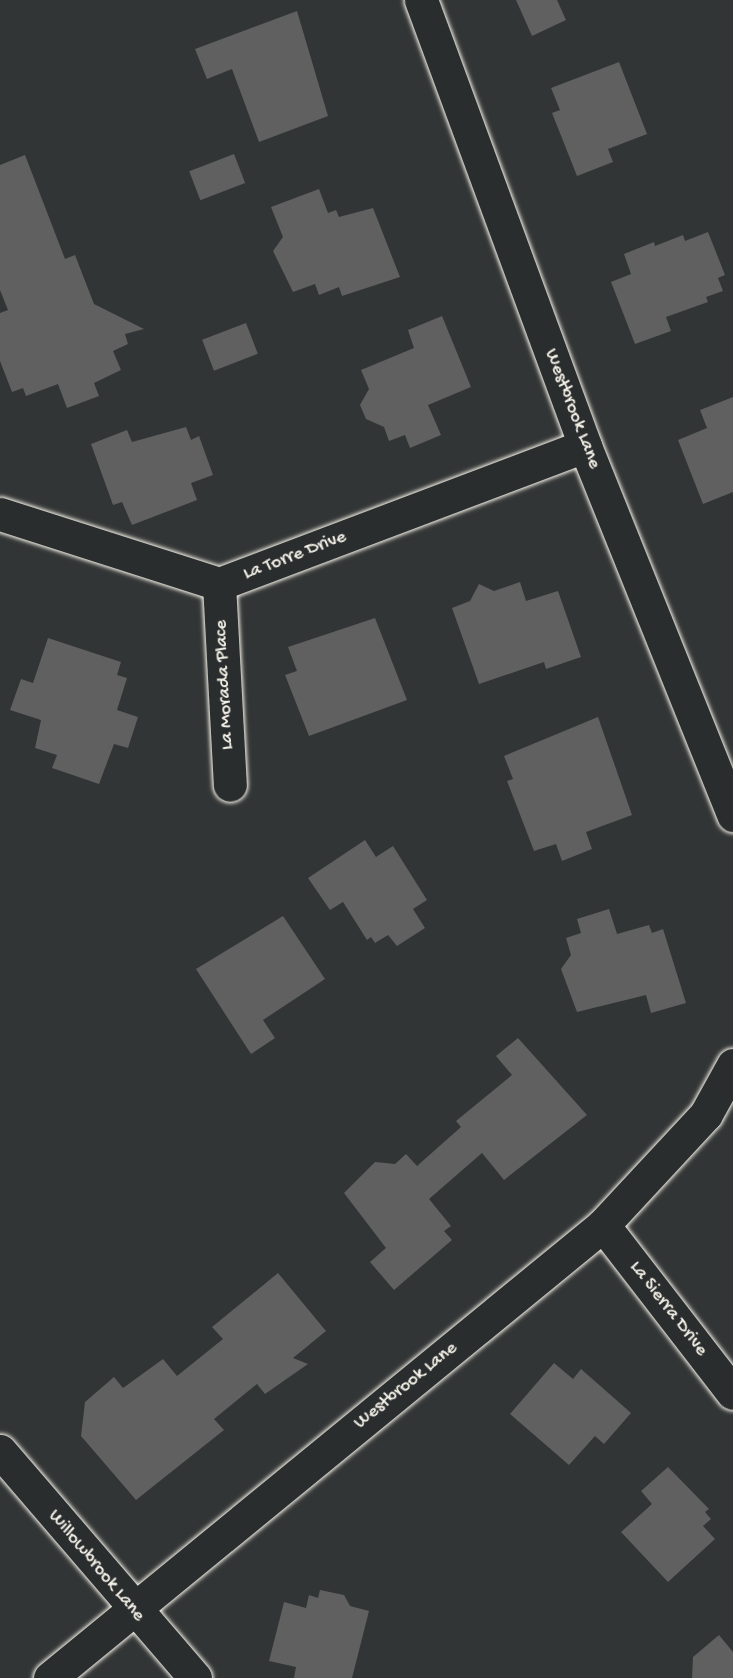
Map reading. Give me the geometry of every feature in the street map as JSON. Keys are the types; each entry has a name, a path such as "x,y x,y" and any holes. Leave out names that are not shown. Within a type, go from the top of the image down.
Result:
{"street":[{"name":"Westbrook Lane","path":"421,0 585,446 733,815"},
{"name":"La Torre Drive","path":"0,514 219,584 585,446"},
{"name":"La Morada Place","path":"219,584 230,785"},
{"name":"Westbrook Lane","path":"50,1678 603,1225 706,1114 733,1066"},
{"name":"La Sierra Drive","path":"603,1225 733,1393"},
{"name":"Willowbrook Lane","path":"0,1451 132,1609 195,1678"}],"building":[{"path":"516,0 557,0 566,20 532,36"},
{"path":"297,11 328,116 259,142 232,69 207,79 195,49"},
{"path":"619,62 647,134 608,149 613,162 577,176 552,113 560,110 551,88"},
{"path":"234,154 245,183 200,200 189,171"},
{"path":"25,155 65,259 75,255 94,304 144,329 125,334 128,344 113,351 121,370 94,383 99,396 67,408 58,384 26,396 23,388 12,392 0,361 0,313 8,310 0,290 0,165"},
{"path":"319,189 328,213 336,210 339,217 373,208 400,277 342,296 339,287 319,295 315,284 293,292 273,251 283,237 271,207"},
{"path":"708,232 725,275 718,278 723,291 706,297 708,302 666,317 671,331 635,344 611,282 631,274 624,254 654,242 655,246 683,235 685,241"},
{"path":"442,316 471,387 428,405 441,435 410,448 405,435 389,441 384,427 366,419 360,405 369,389 361,370 414,348 408,330"},
{"path":"246,323 258,354 214,371 202,340"},
{"path":"733,397 733,492 703,504 678,440 707,428 700,410"},
{"path":"186,427 191,440 199,436 213,475 191,483 197,500 132,525 122,502 113,505 91,444 127,430 132,442"},
{"path":"520,582 526,601 558,591 581,657 546,669 544,662 479,684 452,608 470,601 479,584 494,591"},
{"path":"375,618 407,700 309,736 285,675 297,671 288,647"},
{"path":"48,638 121,662 117,675 127,678 117,710 138,717 128,748 114,744 99,784 52,768 57,755 35,748 41,720 10,710 21,679 33,683"},
{"path":"598,717 632,815 586,832 592,849 562,861 556,844 534,851 507,781 513,779 504,756"},
{"path":"365,840 376,857 393,846 427,900 413,909 425,928 397,946 388,935 375,943 371,937 367,940 343,902 330,910 308,878"},
{"path":"609,909 617,934 649,925 652,933 663,929 686,1003 651,1013 646,995 577,1012 561,969 571,955 566,938 581,933 577,919"},
{"path":"283,916 325,979 263,1020 275,1038 251,1054 196,969"},
{"path":"518,1038 587,1115 504,1180 482,1153 429,1199 451,1226 444,1231 452,1240 394,1290 370,1262 386,1248 344,1193 375,1162 395,1164 406,1154 417,1166 461,1127 456,1121 512,1075 496,1056"},
{"path":"278,1273 326,1331 293,1358 308,1364 265,1394 257,1384 214,1419 224,1430 136,1500 81,1436 85,1402 114,1377 123,1388 163,1359 177,1376 223,1339 212,1327"},
{"path":"554,1363 573,1379 581,1369 631,1413 604,1444 595,1436 569,1465 510,1414"},
{"path":"668,1467 709,1509 705,1512 711,1519 703,1526 715,1539 668,1582 621,1532 652,1504 641,1491"},
{"path":"320,1590 344,1595 350,1606 369,1611 352,1678 294,1678 296,1667 269,1661 284,1602 306,1608 309,1595 318,1598"},
{"path":"719,1635 733,1652 733,1678 692,1678 693,1657"}]}
